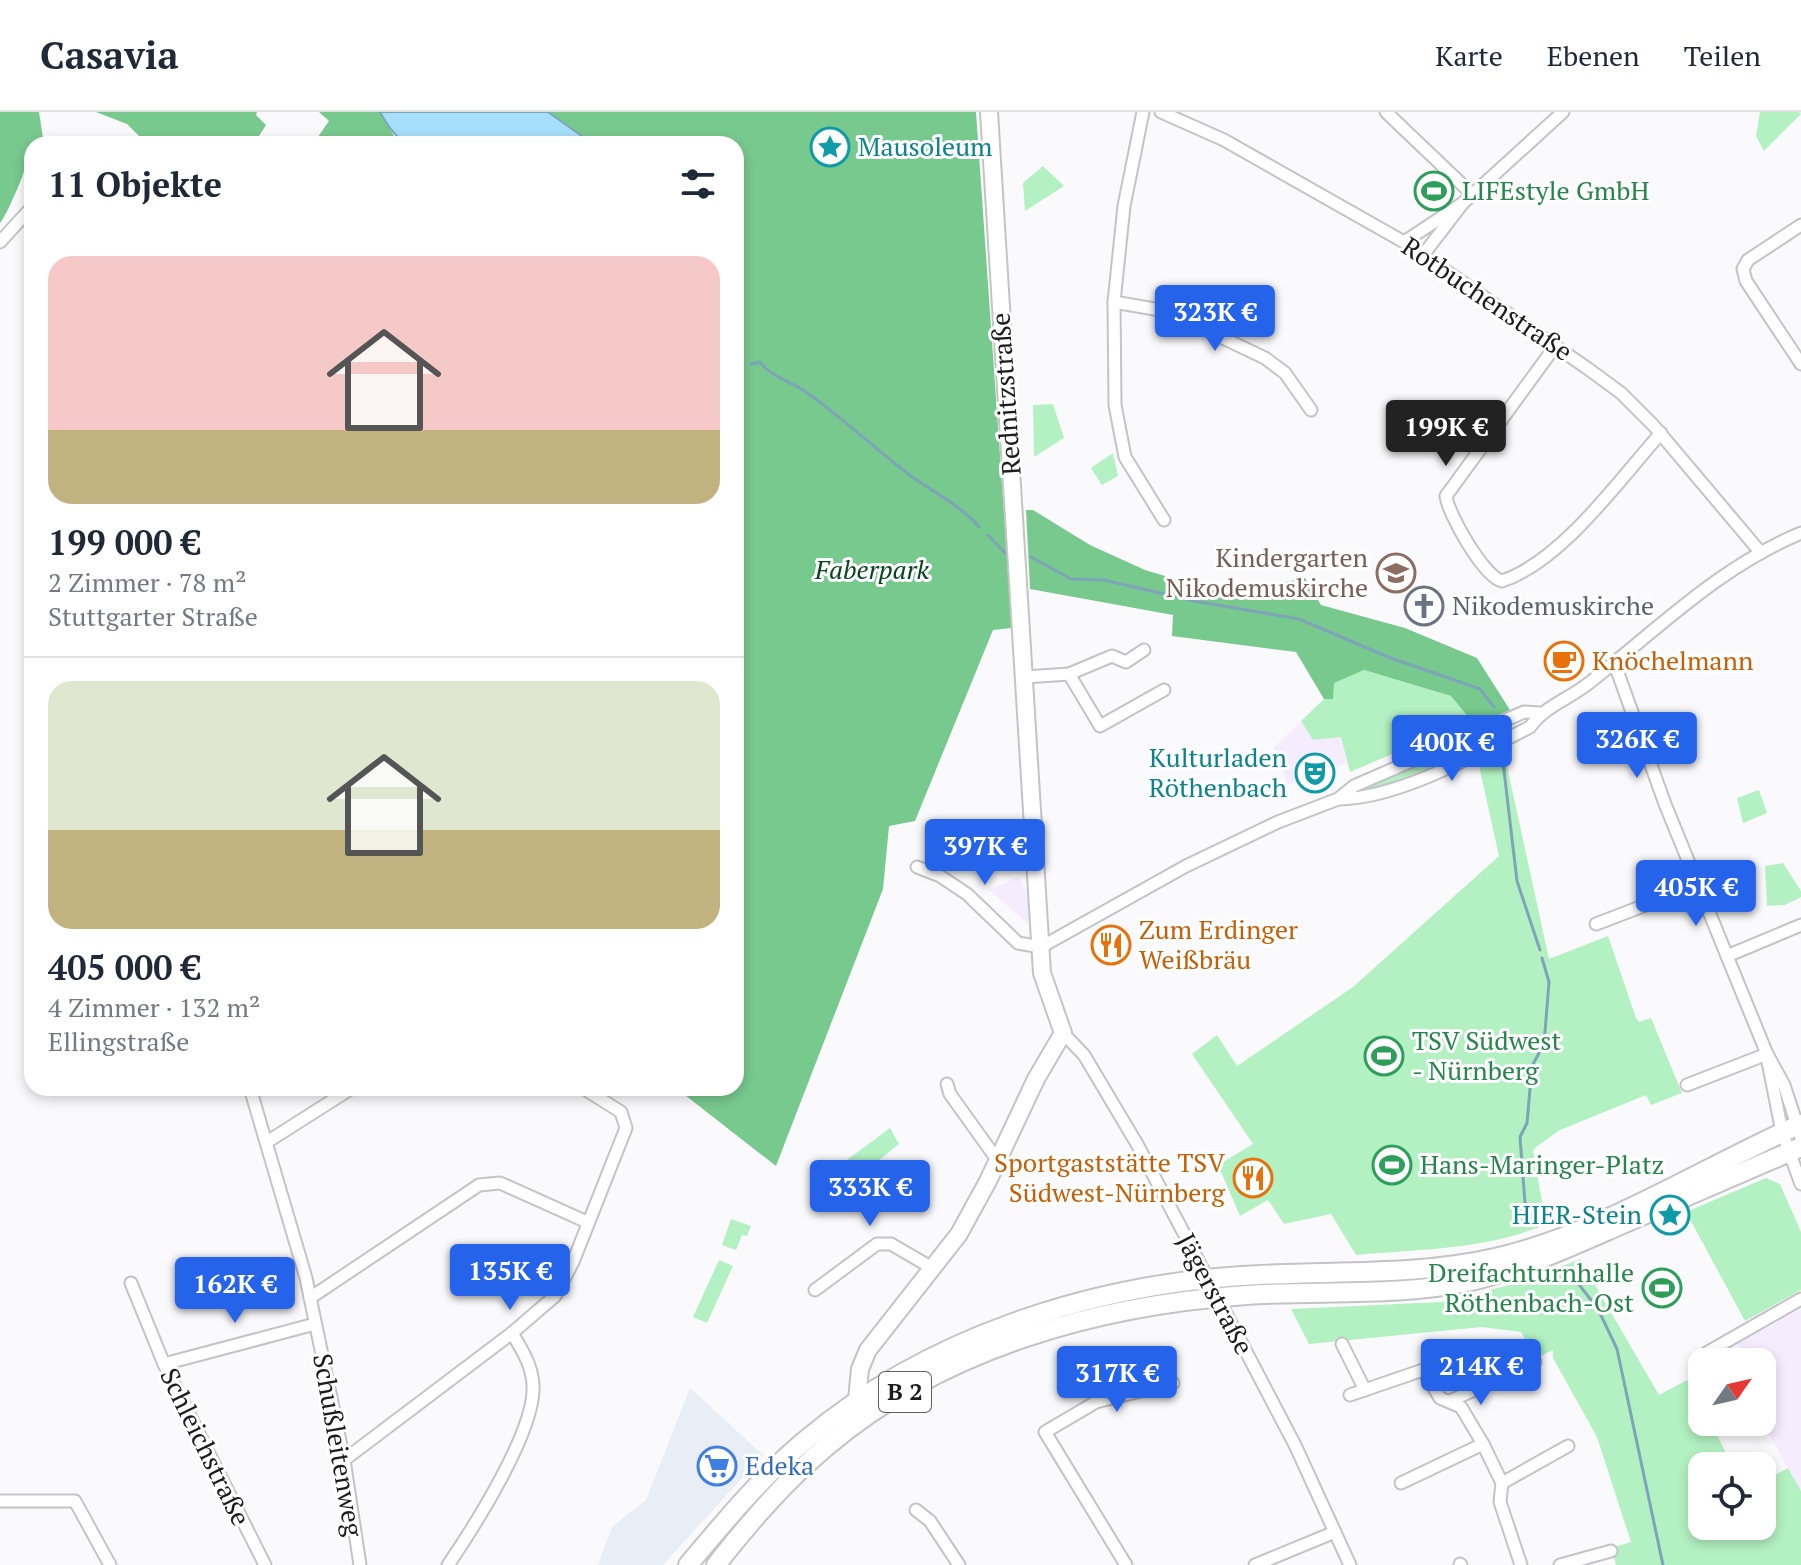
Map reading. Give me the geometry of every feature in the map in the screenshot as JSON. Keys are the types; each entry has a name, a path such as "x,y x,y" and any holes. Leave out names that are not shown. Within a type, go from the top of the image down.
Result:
{"main road":[{"name":"Rednitzstraße","path":"989,112 1041,947 1044,984 1063,1033"},
{"path":"828,1445 855,1414 860,1369 868,1350 959,1234 998,1161 1036,1079 1063,1033"},
{"name":"B 2","path":"690,1564 786,1457 857,1401 926,1360 1001,1329 1080,1304 1205,1280 1427,1269 1514,1253 1595,1223 1795,1130"},
{"name":"B 2","path":"716,1565 769,1502 828,1445 904,1392 989,1350 1092,1319 1218,1298 1406,1290 1470,1281 1545,1257 1794,1150"}],"street":[{"path":"1143,112 1124,206 1114,302 1119,432 1125,457 1164,520"},
{"name":"Rotbuchenstraße","path":"1161,112 1224,140 1404,242 1556,345 1621,393 1661,433 1761,553"},
{"path":"1386,112 1473,195"},
{"path":"1404,242 1473,195 1563,112"},
{"path":"1423,255 1463,203"},
{"path":"0,242 24,214"},
{"path":"1801,225 1748,260 1743,269 1746,281 1801,364"},
{"path":"1114,302 1166,311 1265,358 1285,373 1311,410"},
{"path":"1556,345 1446,496 1447,509 1490,575 1502,581 1516,576 1554,547 1575,529 1661,433"},
{"path":"1338,799 1354,799 1414,780 1530,727 1540,713 1587,685 1698,592 1761,553 1801,533"},
{"path":"1025,677 1069,674 1112,656 1126,662 1144,650"},
{"path":"1614,662 1698,885 1767,1054 1784,1085 1795,1130 1794,1150 1801,1184"},
{"path":"1069,674 1100,726 1164,690"},
{"path":"917,867 940,876 967,894 1018,943 1041,947 1186,866 1278,822 1338,799 1354,786 1524,712 1540,713"},
{"path":"1596,924 1698,885"},
{"path":"1727,956 1801,925"},
{"name":"Jägerstraße","path":"1063,1033 1084,1055 1137,1144 1205,1280 1218,1298 1295,1445 1350,1565"},
{"path":"1687,1085 1767,1054"},
{"path":"947,1084 950,1094 998,1161"},
{"name":"Schußleitenweg","path":"253,1096 310,1298 344,1460 360,1565"},
{"path":"267,1142 339,1096"},
{"path":"344,1460 512,1333 555,1296 626,1128 621,1112 596,1096"},
{"path":"310,1298 479,1185 489,1182 500,1183 587,1222"},
{"path":"815,1290 877,1244 891,1244 934,1269"},
{"name":"Schleichstraße","path":"131,1283 164,1364 265,1565"},
{"path":"1715,1348 1801,1299"},
{"name":"Schußleitenweg","path":"164,1364 315,1324"},
{"path":"448,1565 499,1482 531,1405 533,1387 529,1362 512,1333"},
{"path":"1342,1344 1365,1390"},
{"path":"1450,1401 1535,1362"},
{"path":"1350,1395 1423,1370 1440,1398 1461,1407 1502,1483 1500,1502 1521,1565"},
{"path":"1126,1565 1045,1432 1096,1402 1173,1383"},
{"path":"1401,1483 1483,1444"},
{"path":"1502,1483 1568,1446"},
{"path":"0,1501 75,1501 110,1565"},
{"path":"916,1510 930,1521 959,1565"},
{"path":"1255,1565 1335,1532"},
{"path":"1560,1565 1611,1551"}],"shaded area":[{"path":"1301,721 1313,740 1341,736 1347,763 1288,785 1274,747"},
{"path":"1018,877 1029,893 1031,917 1028,924 989,890"},
{"path":"1801,1309 1801,1491 1770,1436 1776,1436 1776,1348 1740,1348 1737,1343"},
{"path":"690,1388 763,1455 663,1565 598,1565 612,1527 646,1500"}],"green space":[{"path":"0,112 39,112 43,136 24,136 24,171 0,223"},
{"path":"96,112 257,112 256,115 266,125 259,136 139,136 127,124"},
{"path":"319,112 380,112 394,136 319,136 329,121"},
{"name":"Faberpark","path":"548,112 976,112 1012,628 993,630 915,821 889,826 883,889 776,1166 686,1096 744,1096 744,136 582,136"},
{"path":"1760,112 1801,114 1764,151 1756,136"},
{"path":"1043,166 1064,186 1025,211 1023,183"},
{"path":"1053,404 1064,438 1034,457 1033,405"},
{"path":"1113,453 1118,476 1102,485 1091,468"},
{"path":"1026,510 1033,510 1090,545 1145,570 1226,594 1305,578 1321,605 1405,628 1477,658 1510,710 1475,725 1451,696 1364,670 1334,683 1333,699 1324,699 1296,652 1172,636 1173,615 1030,589"},
{"path":"1364,670 1451,696 1472,720 1350,772 1341,737 1313,740 1301,721 1324,699 1333,699 1333,683"},
{"path":"1473,739 1477,750 1355,796 1354,791"},
{"name":"TSV Südwest - Nürnberg","path":"1505,757 1549,959 1608,936 1636,1018 1639,1022 1651,1018 1682,1093 1651,1105 1646,1095 1560,1130 1536,1147 1533,1151 1546,1224 1523,1233 1477,1244 1356,1255 1331,1214 1284,1224 1268,1200 1240,1216 1218,1165 1253,1144 1192,1054 1217,1035 1237,1066 1353,987 1499,856 1478,761"},
{"path":"1759,790 1767,813 1743,823 1737,798"},
{"path":"1783,863 1801,891 1801,897 1785,905 1767,906 1765,866"},
{"path":"890,1128 899,1144 872,1166 864,1160 852,1169 847,1160"},
{"path":"1766,1178 1780,1184 1801,1232 1801,1290 1745,1321 1686,1212"},
{"path":"731,1219 751,1226 747,1236 742,1235 736,1250 722,1245"},
{"path":"1580,1259 1659,1395 1687,1380 1688,1436 1717,1436 1726,1452 1688,1452 1688,1540 1776,1540 1776,1474 1788,1468 1801,1491 1801,1565 1616,1565 1611,1548 1631,1542 1597,1437 1553,1358 1553,1350 1536,1358 1521,1332 1482,1327 1309,1344 1291,1309 1441,1302 1522,1282"},
{"path":"719,1260 733,1266 707,1323 693,1317"}],"water":[{"path":"380,112 548,112 582,136 397,136"}],"waterway":[{"path":"751,364 760,362 775,375 806,392 911,476 964,512 979,527"},
{"path":"988,535 1007,555"},
{"path":"1031,557 1071,579 1104,580 1194,601 1299,619 1388,657 1480,689 1494,707"},
{"path":"1503,762 1517,881 1540,950"},
{"path":"1542,958 1549,982 1544,1044"},
{"path":"1537,1226 1525,1203 1520,1137 1527,1123 1532,1066 1539,1053"},
{"path":"1567,1269 1598,1309 1617,1349 1663,1565"}],"place":[{"name":"Mausoleum","path":"830,147"},
{"name":"LIFEstyle GmbH","path":"1434,191"},
{"name":"Kindergarten Nikodemuskirche","path":"1396,573"},
{"name":"Nikodemuskirche","path":"1424,606"},
{"name":"Knöchelmann","path":"1564,661"},
{"name":"Kulturladen Röthenbach","path":"1315,773"},
{"name":"Zum Erdinger Weißbräu","path":"1111,945"},
{"name":"TSV Südwest - Nürnberg","path":"1384,1056"},
{"name":"Hans-Maringer-Platz","path":"1392,1165"},
{"name":"Sportgaststätte TSV Südwest-Nürnberg","path":"1253,1178"},
{"name":"HIER-Stein","path":"1670,1215"},
{"name":"Dreifachturnhalle Röthenbach-Ost","path":"1662,1288"},
{"name":"Edeka","path":"717,1466"}]}
